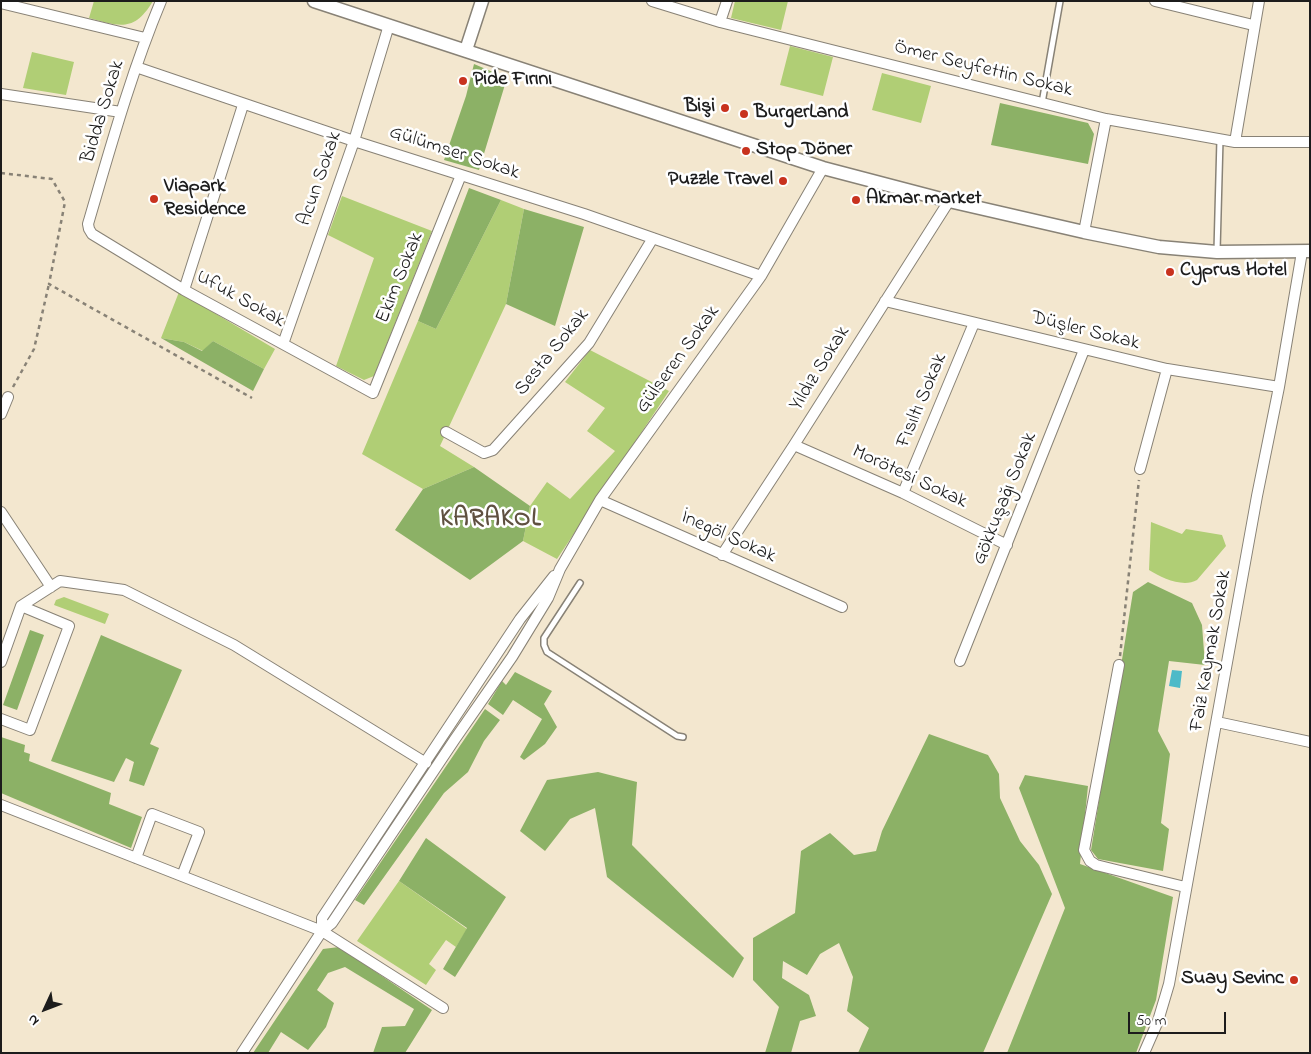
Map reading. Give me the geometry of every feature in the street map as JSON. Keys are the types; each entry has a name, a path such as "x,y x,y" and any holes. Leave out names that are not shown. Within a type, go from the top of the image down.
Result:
{"street":[{"name":"Bidda Sokak","path":"92,234 88,224 121,112 146,38 161,1"},
{"path":"314,1 823,168 949,201 1159,247 1218,252 1306,252"},
{"path":"466,50 482,1"},
{"name":"Ömer Seyfettin Sokak","path":"652,1 720,22 1106,119 1235,142 1310,142"},
{"path":"720,22 727,1"},
{"path":"1155,1 1254,25"},
{"path":"1235,142 1258,1"},
{"path":"1,3 146,38"},
{"name":"Acun Sokak","path":"283,344 354,141 390,25"},
{"name":"Gülümser Sokak","path":"136,67 243,105 584,214 761,276"},
{"path":"1,94 121,112"},
{"path":"184,290 243,105"},
{"path":"1084,232 1106,119"},
{"name":"Gülseren Sokak","path":"560,569 600,500 761,276 823,168"},
{"name":"Ekim Sokak","path":"373,393 461,175"},
{"name":"Yıldız Sokak","path":"722,555 949,201"},
{"name":"Ufuk Sokak","path":"92,234 184,290 373,393"},
{"name":"Sesta Sokak","path":"446,432 484,453 494,450 589,342 653,238"},
{"name":"Faiz Kaymak Sokak","path":"1144,1053 1158,1021 1168,984 1257,496 1306,252"},
{"name":"Düşler Sokak","path":"885,301 1167,369 1280,387"},
{"name":"Fısıltı Sokak","path":"903,493 974,323"},
{"name":"Gökkuşağı Sokak","path":"960,661 1084,350"},
{"path":"1140,469 1167,369"},
{"path":"1,414 8,397"},
{"name":"Morötesi Sokak","path":"794,444 903,493 1007,545"},
{"name":"İnegöl Sokak","path":"600,500 842,607"},
{"path":"1,512 51,587"},
{"path":"322,932 322,918 520,619 560,569"},
{"path":"242,1053 322,932 332,923 512,657 548,598 560,569"},
{"path":"1,662 20,606 60,581 124,590 234,645 426,763"},
{"path":"1,720 30,730 69,626 20,606"},
{"path":"1120,666 1084,850 1090,861 1096,865 1185,887"},
{"path":"1217,722 1310,742"},
{"path":"1,805 322,932 444,1008"},
{"path":"136,858 152,814 199,832 182,876"}],"lane":[{"path":"1042,103 1060,1"},
{"path":"1218,252 1220,140"},
{"path":"580,583 544,638 547,652 670,732 682,737"}],"path":[{"path":"1,173 52,179 64,202 50,284 34,349 8,397"},
{"path":"50,284 252,398"},
{"path":"1120,666 1140,469"}],"green space":[{"path":"94,1 153,1 146,11 132,23 117,25 89,18"},
{"path":"735,1 788,1 781,30 731,18"},
{"path":"790,46 833,57 823,96 780,85"},
{"path":"32,52 74,62 66,95 23,88"},
{"path":"474,64 507,78 479,170 444,160 466,96"},
{"path":"882,73 931,86 921,123 872,110"},
{"path":"1000,103 1088,123 1094,134 1088,164 991,145"},
{"path":"469,188 501,200 436,329 418,321"},
{"path":"342,196 432,231 374,376 364,380 336,366 374,258 328,235"},
{"path":"501,200 524,209 506,304 440,446 474,467 423,489 362,454 418,321 436,329"},
{"path":"524,209 584,227 555,326 506,304"},
{"path":"179,292 275,349 264,369 213,341 203,351 184,342 161,338"},
{"path":"161,338 184,342 202,351 213,341 264,369 253,391"},
{"path":"590,350 669,391 557,559 523,541 530,506 547,482 570,499 615,451 587,431 605,408 565,382"},
{"path":"474,467 530,506 523,541 470,580 395,530 423,489"},
{"path":"1151,522 1182,534 1186,529 1222,535 1226,546 1197,580 1185,583 1173,581 1149,570"},
{"path":"1148,582 1192,603 1202,625 1205,665 1169,661 1158,731 1170,754 1161,823 1169,829 1163,871 1098,859 1091,850 1133,592"},
{"path":"64,597 109,614 105,624 54,605 56,600"},
{"path":"30,630 44,635 17,710 3,705"},
{"path":"101,635 182,670 150,744 159,748 144,786 129,781 134,762 126,758 114,782 51,761"},
{"path":"515,672 552,691 544,704 557,727 545,744 524,760 520,757 542,719 513,700 503,715 488,704 502,681 506,685"},
{"path":"485,709 500,720 484,741 468,772 444,793 364,905 355,900"},
{"path":"929,734 988,755 999,774 1000,798 1020,841 1039,865 1052,894 983,1053 858,1053 869,1028 847,1011 853,977 839,943 820,954 807,975 783,961 782,978 809,995 816,1016 800,1021 791,1053 765,1053 779,1007 753,980 753,938 795,913 801,851 830,833 854,855 876,851 882,831"},
{"path":"1,737 25,745 24,752 30,754 29,761 111,793 109,804 142,817 131,848 1,793"},
{"path":"598,772 637,782 632,845 744,958 733,978 607,877 595,808 570,819 545,851 520,831 547,780"},
{"path":"1025,775 1088,786 1080,864 1173,897 1156,1000 1136,1053 1007,1053 1065,908 1019,788"},
{"path":"426,838 506,897 455,977 443,969 467,928 399,881"},
{"path":"399,881 467,929 456,947 446,940 429,964 436,970 426,985 357,941"},
{"path":"339,947 432,1010 405,1053 373,1053 382,1027 405,1026 414,1009 345,967 328,973 317,990 334,1003 326,1027 308,1050 281,1032 268,1053 253,1053 323,949"}],"water":[{"path":"1172,670 1182,671 1180,688 1169,686"}],"place":[{"name":"Pide Fırını","path":"463,81"},
{"name":"Bişi","path":"725,108"},
{"name":"BurgerLand","path":"744,114"},
{"name":"Stop Döner","path":"746,151"},
{"name":"Puzzle Travel","path":"783,181"},
{"name":"Viapark Residence","path":"154,199"},
{"name":"Akmar market","path":"856,200"},
{"name":"Cyprus Hotel","path":"1170,272"},
{"name":"Suay Sevinc","path":"1294,980"}],"district":[{"name":"KARAKOL","path":"491,521"}]}
